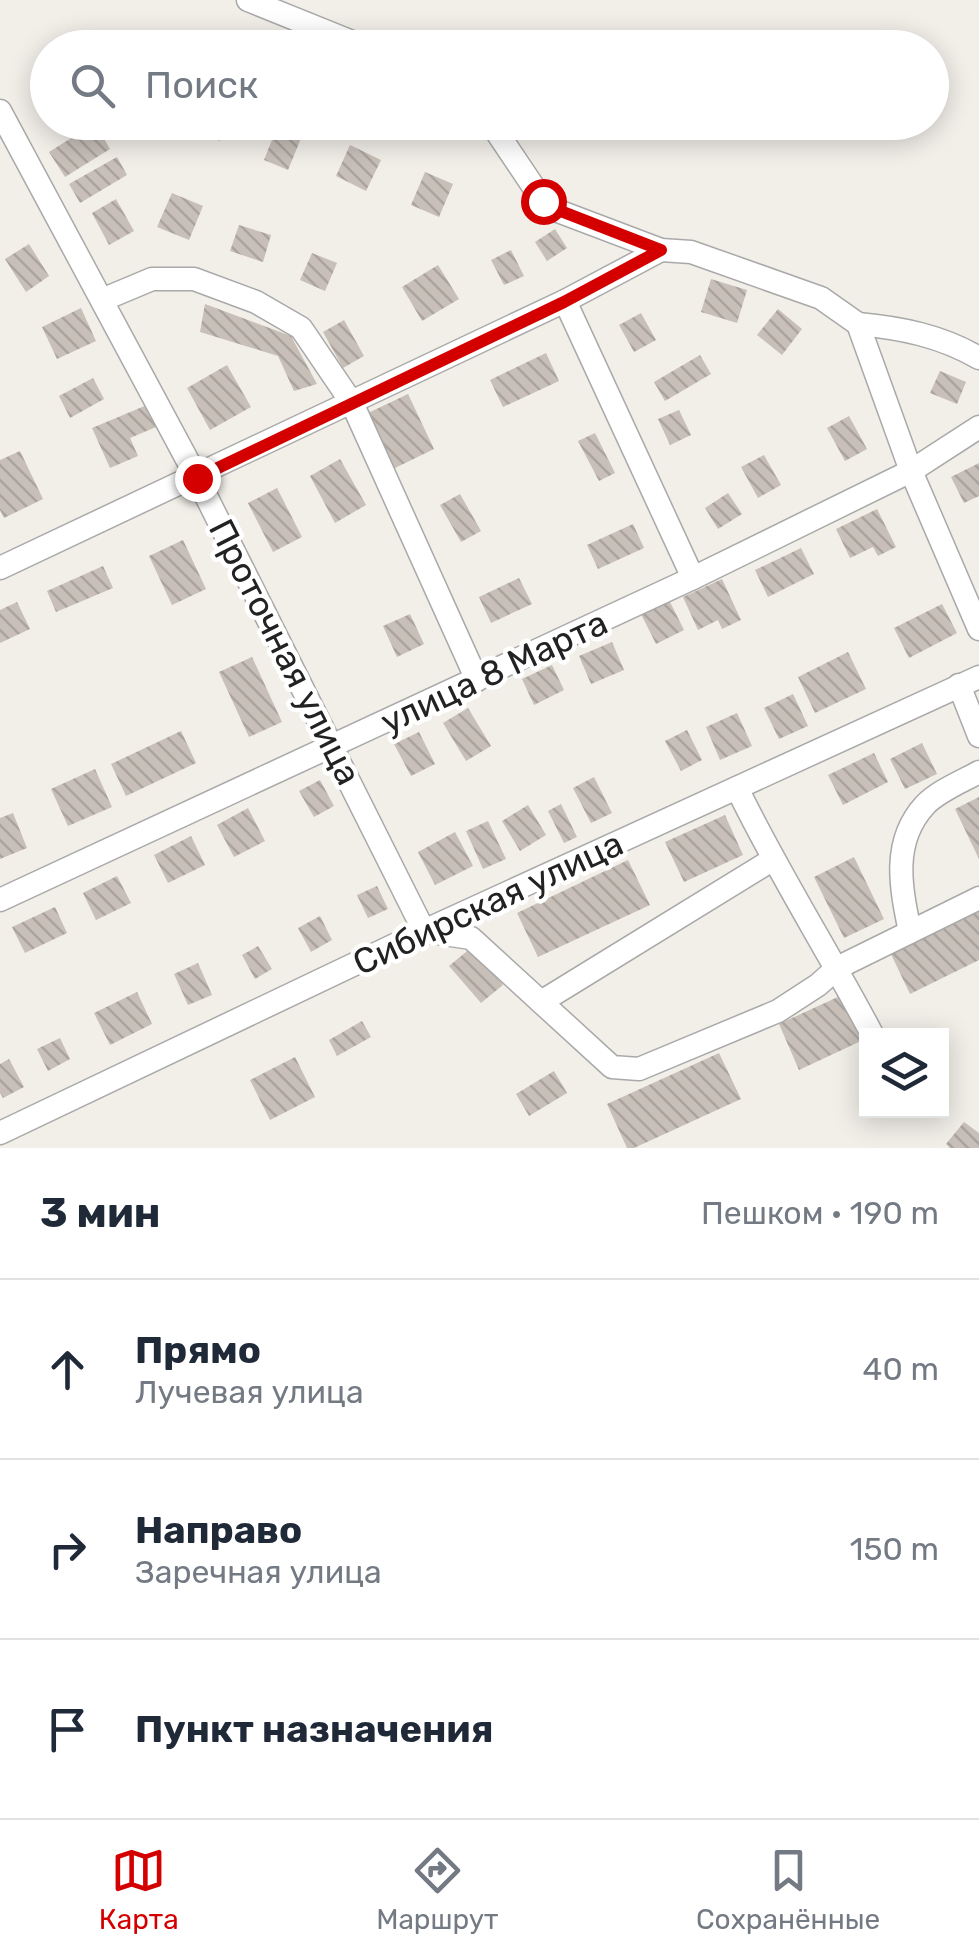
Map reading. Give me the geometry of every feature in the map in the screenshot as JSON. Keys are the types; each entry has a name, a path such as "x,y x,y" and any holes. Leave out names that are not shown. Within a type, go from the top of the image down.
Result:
{"street":[{"path":"248,0 322,30"},
{"name":"Проточная улица","path":"0,111 197,478 424,931"},
{"path":"502,140 543,201 558,210 661,250 691,252 820,298 858,324 929,336 979,358"},
{"path":"0,568 564,302 661,250"},
{"path":"102,300 152,279 194,279 256,302 301,328 352,403 476,680"},
{"path":"564,302 692,578"},
{"path":"858,324 912,471 979,629"},
{"name":"улица 8 Марта","path":"0,900 692,578 912,471 979,427"},
{"path":"969,681 979,736"},
{"name":"Сибирская улица","path":"0,1133 424,931 969,681"},
{"path":"910,932 899,880 903,844 926,804 979,772"},
{"path":"737,788 772,860 869,1028"},
{"path":"541,1002 772,860"},
{"path":"424,931 471,938 612,1067 639,1069 778,1010 837,968 979,898"}],"building":[{"path":"68,140 105,140 110,149 65,177 49,152"},
{"path":"272,140 300,140 288,170 264,160"},
{"path":"350,145 381,160 366,191 336,176"},
{"path":"117,157 127,175 80,203 69,184"},
{"path":"425,172 453,184 439,217 411,205"},
{"path":"172,193 203,206 189,240 157,227"},
{"path":"116,199 134,231 109,245 92,213"},
{"path":"239,225 271,235 263,262 230,251"},
{"path":"555,229 567,248 547,261 535,242"},
{"path":"29,244 49,276 26,292 5,259"},
{"path":"511,250 524,276 504,285 491,260"},
{"path":"312,253 337,263 325,291 300,280"},
{"path":"438,265 459,299 422,321 402,287"},
{"path":"711,279 747,290 737,323 701,312"},
{"path":"205,304 291,336 317,384 294,391 278,356 200,332"},
{"path":"81,308 96,341 57,359 42,327"},
{"path":"778,309 802,329 782,355 757,335"},
{"path":"641,313 656,340 634,352 619,325"},
{"path":"344,320 364,356 343,368 323,332"},
{"path":"546,353 559,381 503,407 490,380"},
{"path":"700,355 711,374 665,401 654,382"},
{"path":"227,365 251,407 210,430 187,388"},
{"path":"940,371 966,382 957,404 930,393"},
{"path":"93,378 104,399 70,418 59,396"},
{"path":"408,394 434,449 391,470 366,414"},
{"path":"147,405 156,427 130,438 138,456 110,468 92,428"},
{"path":"679,410 691,435 670,445 658,419"},
{"path":"849,416 867,449 845,461 827,428"},
{"path":"595,433 615,473 599,481 578,441"},
{"path":"20,451 43,499 4,518 0,510 0,460"},
{"path":"764,455 781,485 758,498 741,467"},
{"path":"340,459 366,505 335,523 310,476"},
{"path":"979,463 979,496 964,503 951,477"},
{"path":"277,488 302,537 273,552 248,503"},
{"path":"728,493 742,514 718,529 705,508"},
{"path":"460,494 481,531 461,542 440,505"},
{"path":"877,509 896,547 878,556 873,547 850,558 836,529"},
{"path":"633,524 644,548 598,569 587,545"},
{"path":"183,540 206,589 172,605 149,556"},
{"path":"801,548 814,574 768,597 755,570"},
{"path":"103,566 113,588 56,612 47,591"},
{"path":"519,578 532,604 491,623 479,597"},
{"path":"722,579 741,620 722,629 718,620 698,630 683,597"},
{"path":"669,600 684,630 656,644 641,614"},
{"path":"17,602 30,629 0,643 0,610"},
{"path":"942,604 957,633 909,658 894,628"},
{"path":"410,614 424,644 397,657 383,626"},
{"path":"612,642 624,670 591,684 579,656"},
{"path":"848,652 866,689 815,713 798,677"},
{"path":"252,657 282,722 249,737 219,672"},
{"path":"552,665 564,690 534,705 522,679"},
{"path":"793,694 808,726 779,739 764,708"},
{"path":"468,708 491,746 466,761 443,723"},
{"path":"737,713 752,746 720,760 706,727"},
{"path":"687,730 702,760 681,771 665,741"},
{"path":"181,731 196,763 126,796 111,764"},
{"path":"419,732 435,764 411,776 394,744"},
{"path":"922,743 937,774 905,789 890,759"},
{"path":"874,753 888,782 843,805 828,775"},
{"path":"95,769 112,807 68,826 51,789"},
{"path":"594,777 612,813 591,823 573,788"},
{"path":"320,780 334,806 314,817 299,791"},
{"path":"979,797 979,859 955,809"},
{"path":"561,804 577,837 564,843 548,811"},
{"path":"528,805 546,835 520,851 502,821"},
{"path":"248,808 265,841 234,857 217,825"},
{"path":"13,813 27,848 0,859 0,818"},
{"path":"725,815 743,855 684,882 665,842"},
{"path":"488,821 506,859 483,869 466,831"},
{"path":"455,832 473,866 435,885 418,852"},
{"path":"191,836 205,865 168,883 154,855"},
{"path":"854,857 884,919 844,938 814,877"},
{"path":"628,860 650,905 538,957 517,913"},
{"path":"117,876 131,903 96,920 83,893"},
{"path":"377,886 388,909 368,918 357,895"},
{"path":"55,907 67,933 25,953 12,927"},
{"path":"979,909 979,960 910,994 890,952"},
{"path":"320,916 332,940 311,952 298,928"},
{"path":"258,946 272,969 255,979 242,955"},
{"path":"472,947 503,985 481,1003 449,966"},
{"path":"198,963 212,995 188,1005 174,974"},
{"path":"137,992 152,1024 110,1045 94,1013"},
{"path":"840,996 859,1042 799,1070 779,1024"},
{"path":"362,1021 371,1037 337,1056 329,1040"},
{"path":"60,1038 70,1059 48,1071 37,1049"},
{"path":"719,1053 741,1099 627,1148 607,1104"},
{"path":"295,1057 315,1097 270,1120 250,1080"},
{"path":"9,1059 24,1087 3,1098 0,1064"},
{"path":"554,1071 567,1093 529,1116 516,1094"},
{"path":"964,1122 979,1133 979,1148 950,1148 946,1144"}],"route":[{"path":"197,478 564,302 661,250 543,201"}]}
